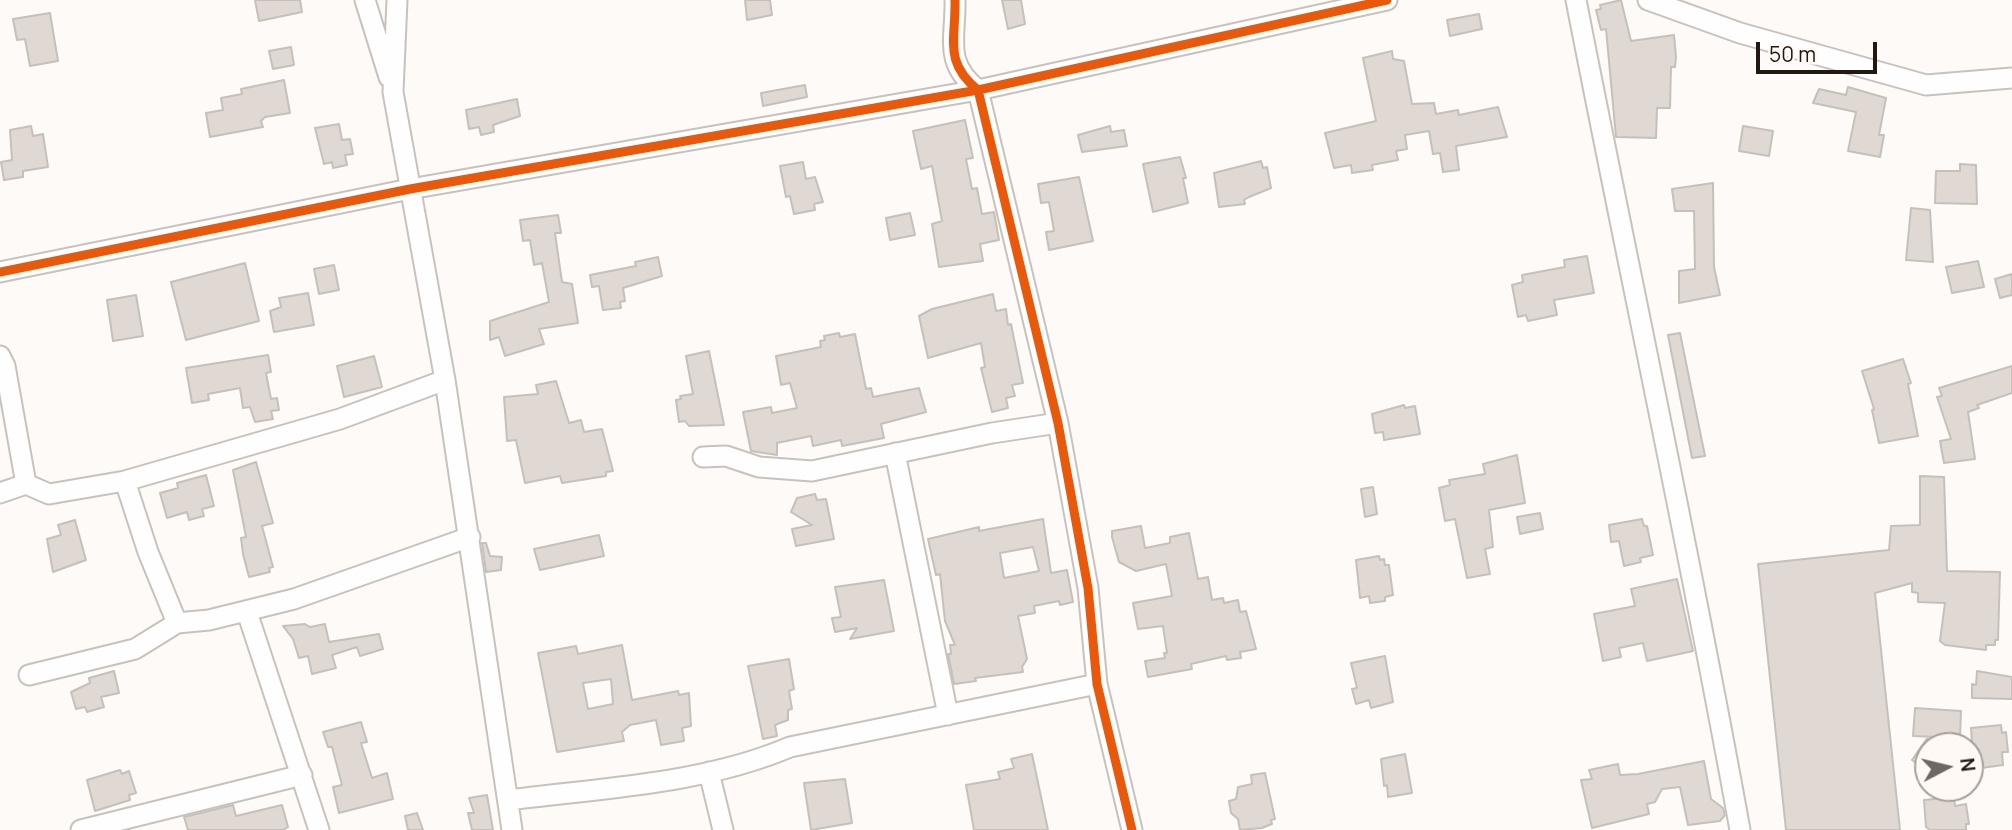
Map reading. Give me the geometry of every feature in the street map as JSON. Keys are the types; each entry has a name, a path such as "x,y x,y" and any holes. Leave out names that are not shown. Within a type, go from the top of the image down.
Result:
{"street":[{"path":"365,0 393,92 445,380 512,830"},
{"path":"393,92 397,0"},
{"path":"955,0 954,55 961,76 978,90 1058,423 1088,588 1097,684 1132,830"},
{"path":"0,272 410,189 978,90 1352,3 1387,0"},
{"path":"1576,0 1636,307 1674,483 1740,830"},
{"path":"1648,0 1740,33 1926,85 2012,78"},
{"path":"0,356 7,378 26,484"},
{"path":"0,493 26,484 49,494 125,481 340,419 445,380"},
{"path":"703,457 726,456 759,467 812,471 1058,423"},
{"path":"895,453 948,715"},
{"path":"125,481 148,552 177,624"},
{"path":"29,675 135,649 177,624 247,612 294,599 470,537"},
{"path":"247,612 319,830"},
{"path":"509,800 709,772 759,760 790,747 1097,684"},
{"path":"709,772 723,830"},
{"path":"81,830 302,775"}],"building":[{"path":"255,0 300,0 302,12 259,21"},
{"path":"745,0 770,0 772,15 747,20"},
{"path":"1002,0 1021,0 1025,24 1008,29"},
{"path":"1621,0 1631,41 1674,35 1676,57 1675,67 1671,67 1670,108 1657,108 1656,138 1616,137 1606,29 1601,30 1596,10 1601,9 1600,5"},
{"path":"50,13 58,61 30,66 25,39 17,40 13,19"},
{"path":"1479,14 1482,29 1450,36 1447,20"},
{"path":"291,47 294,65 273,69 269,51"},
{"path":"1392,51 1393,59 1404,61 1412,104 1434,103 1436,114 1458,110 1459,115 1498,107 1507,137 1456,146 1459,170 1443,172 1440,153 1433,154 1429,131 1405,135 1407,149 1396,151 1398,160 1372,165 1373,170 1352,173 1351,165 1334,168 1325,133 1376,121 1363,58"},
{"path":"284,80 290,113 265,117 261,121 263,127 210,137 206,113 223,110 221,98 242,94 241,89"},
{"path":"805,85 807,97 763,106 761,93"},
{"path":"1848,87 1886,98 1879,135 1884,135 1880,157 1848,151 1856,112 1813,103 1819,89 1846,95"},
{"path":"517,99 520,116 493,125 494,132 481,135 479,127 469,129 466,110"},
{"path":"965,120 973,158 966,159 972,189 977,188 982,214 994,212 999,240 980,244 983,261 939,267 932,224 942,221 932,166 921,169 913,131"},
{"path":"339,124 342,140 350,139 353,154 345,155 347,165 333,168 332,162 324,164 315,128"},
{"path":"31,126 33,136 43,134 48,167 23,171 23,177 4,180 1,162 12,160 10,130"},
{"path":"1110,126 1111,132 1124,130 1127,146 1082,152 1078,135"},
{"path":"1743,126 1773,131 1769,156 1739,151"},
{"path":"1180,157 1186,178 1183,178 1188,203 1153,212 1143,164"},
{"path":"1261,161 1263,168 1267,167 1271,188 1244,200 1245,204 1219,207 1214,173"},
{"path":"803,162 806,179 815,177 823,202 814,204 815,210 794,214 790,196 786,197 780,166"},
{"path":"1960,164 1976,165 1977,204 1935,203 1936,171 1960,171"},
{"path":"1079,177 1093,241 1049,250 1046,232 1054,231 1049,202 1041,203 1038,184"},
{"path":"1713,183 1714,267 1720,295 1679,303 1679,271 1695,269 1694,211 1675,211 1672,189"},
{"path":"1911,208 1930,210 1933,262 1906,260"},
{"path":"910,213 915,235 890,240 886,218"},
{"path":"558,215 561,233 555,233 562,282 572,284 578,323 539,329 544,344 505,356 499,337 490,340 490,321 549,302 542,263 534,265 530,240 523,241 520,220"},
{"path":"1587,256 1594,293 1554,300 1557,315 1528,321 1526,315 1518,317 1512,285 1523,282 1522,275 1565,267 1564,260"},
{"path":"658,257 662,276 623,288 625,301 620,302 621,308 603,310 599,286 592,287 590,275 636,266 635,262"},
{"path":"1978,261 1984,287 1952,293 1946,267"},
{"path":"245,263 259,321 186,340 171,282"},
{"path":"334,265 339,290 319,294 314,269"},
{"path":"2012,274 2012,295 2000,298 1995,279"},
{"path":"308,293 314,325 274,332 270,311 281,307 279,298"},
{"path":"993,294 996,311 1006,309 1023,383 1012,385 1015,396 1006,398 1008,408 992,412 981,368 985,367 981,343 928,358 919,316 932,309"},
{"path":"136,295 143,336 113,341 107,300"},
{"path":"839,333 840,337 855,334 866,389 871,388 873,397 919,388 926,412 881,424 884,438 842,446 841,440 813,446 811,436 777,443 777,455 751,451 743,412 771,407 772,413 797,408 790,383 781,385 776,356 821,347 820,341 825,340 824,336"},
{"path":"1680,333 1705,456 1692,458 1668,335"},
{"path":"709,351 724,425 689,426 685,421 679,422 676,400 681,399 680,396 693,394 686,356"},
{"path":"268,355 271,372 266,373 271,399 277,398 279,410 271,411 273,419 255,422 250,407 243,408 240,388 208,394 209,400 192,403 186,368"},
{"path":"374,356 382,387 344,397 337,366"},
{"path":"1903,359 1911,383 1908,384 1918,436 1879,443 1872,410 1874,409 1862,371"},
{"path":"2012,366 2012,393 1977,405 1979,408 1968,412 1975,459 1944,463 1940,441 1951,439 1937,397 1942,396 1939,388"},
{"path":"556,381 569,423 581,420 584,432 602,429 613,471 606,472 606,476 562,483 560,476 525,483 516,440 507,441 504,397 538,394 536,385"},
{"path":"1404,405 1405,408 1415,406 1420,434 1384,440 1383,432 1375,433 1372,414"},
{"path":"1517,455 1525,503 1489,510 1493,547 1485,549 1490,574 1467,578 1455,519 1445,521 1439,488 1450,485 1449,480 1485,474 1483,464"},
{"path":"256,462 273,523 262,526 273,567 269,568 270,572 249,577 241,538 246,537 233,470"},
{"path":"206,475 214,506 202,509 204,516 189,520 187,512 167,518 160,493 178,488 177,483"},
{"path":"1920,476 1944,477 1947,571 2000,572 1998,640 1995,640 1995,645 1986,645 1986,650 1945,645 1940,641 1945,603 1918,602 1918,593 1912,592 1912,583 1875,593 1900,830 1786,830 1758,564 1889,550 1891,526 1920,525"},
{"path":"1373,487 1377,514 1365,517 1361,489"},
{"path":"815,494 817,500 826,499 834,539 796,546 792,529 812,525 791,512 797,498"},
{"path":"1540,513 1543,529 1520,534 1517,517"},
{"path":"1043,519 1051,573 1067,570 1073,602 1060,605 1059,601 1034,606 1035,613 1018,616 1027,659 1022,667 1023,672 975,678 976,681 954,684 948,654 951,654 950,645 955,645 945,621 940,574 936,575 928,539 979,527 979,531","holes":["1033,547 1039,571 1004,578 1000,553"]},
{"path":"1642,519 1644,526 1647,526 1653,555 1640,558 1641,562 1624,566 1619,541 1611,542 1609,525"},
{"path":"75,520 86,560 53,572 47,539 61,535 58,525"},
{"path":"1141,526 1145,548 1170,543 1170,537 1189,533 1198,579 1208,577 1212,600 1223,598 1224,603 1238,600 1240,612 1246,611 1256,649 1240,652 1241,658 1227,660 1226,656 1191,664 1192,669 1148,677 1145,661 1165,658 1164,653 1167,653 1163,626 1138,629 1133,603 1172,596 1166,564 1136,571 1119,562 1112,537 1112,531"},
{"path":"599,535 604,556 540,570 534,549"},
{"path":"482,543 486,543 490,556 502,557 501,570 486,572"},
{"path":"1379,556 1380,560 1384,559 1385,565 1389,565 1393,595 1385,597 1385,601 1370,603 1369,596 1360,598 1356,560"},
{"path":"1677,579 1693,651 1647,661 1643,643 1619,648 1621,657 1603,661 1594,614 1635,606 1631,589"},
{"path":"884,580 894,631 850,639 857,628 835,632 832,618 841,617 835,587"},
{"path":"305,624 310,627 325,624 329,642 379,634 383,649 360,656 357,647 332,655 336,668 312,674 308,656 299,658 293,639 283,626"},
{"path":"622,645 632,700 678,691 679,695 689,693 691,726 682,728 684,741 661,745 656,720 630,725 622,732 624,741 557,752 538,653 576,646 578,654","holes":["611,679 613,704 588,709 583,683"]},
{"path":"1385,656 1393,702 1371,708 1369,700 1356,704 1352,689 1357,688 1351,663"},
{"path":"789,659 794,689 789,691 792,709 788,710 788,720 775,725 777,736 763,739 748,666"},
{"path":"114,671 119,693 101,697 104,707 87,712 85,707 76,709 71,692 90,683 89,678"},
{"path":"1977,671 2012,677 2012,699 1972,698 1972,684 1976,685"},
{"path":"1915,708 1961,711 1960,732 1914,732 1913,736"},
{"path":"361,722 367,742 361,743 372,778 387,773 393,799 339,813 333,787 342,785 332,747 328,747 323,732"},
{"path":"2001,725 2002,733 2006,732 2008,752 2002,752 2003,765 1984,768 1984,732 1971,732 1971,728"},
{"path":"1032,754 1048,830 974,830 966,785 1000,779 998,772 1014,768 1011,759"},
{"path":"1405,754 1412,793 1388,797 1381,759"},
{"path":"1704,761 1711,799 1723,808 1725,815 1720,821 1688,825 1680,787 1662,789 1655,802 1647,804 1649,814 1592,828 1581,780 1592,779 1589,770 1618,764 1620,775 1638,774"},
{"path":"120,770 122,774 129,771 136,793 129,795 130,800 95,811 87,780"},
{"path":"1265,773 1275,819 1271,820 1272,824 1262,828 1240,830 1238,819 1231,813 1229,801 1236,799 1238,787 1252,784 1251,775"},
{"path":"845,779 852,823 811,830 804,783"},
{"path":"487,795 493,830 472,830 468,813 474,813 469,798"},
{"path":"1924,802 1955,802 1955,806 1966,804 1969,824 1966,824 1966,830 1930,830 1926,827"},
{"path":"233,805 236,816 282,805 288,827 283,830 188,830 184,817"},
{"path":"417,813 423,830 408,830 405,816"}],"cycle path":[{"path":"955,0 953,38 956,60 967,80 978,90 1058,423 1088,588 1097,684 1132,830"},
{"path":"0,272 410,189 978,90 1387,0"}]}
